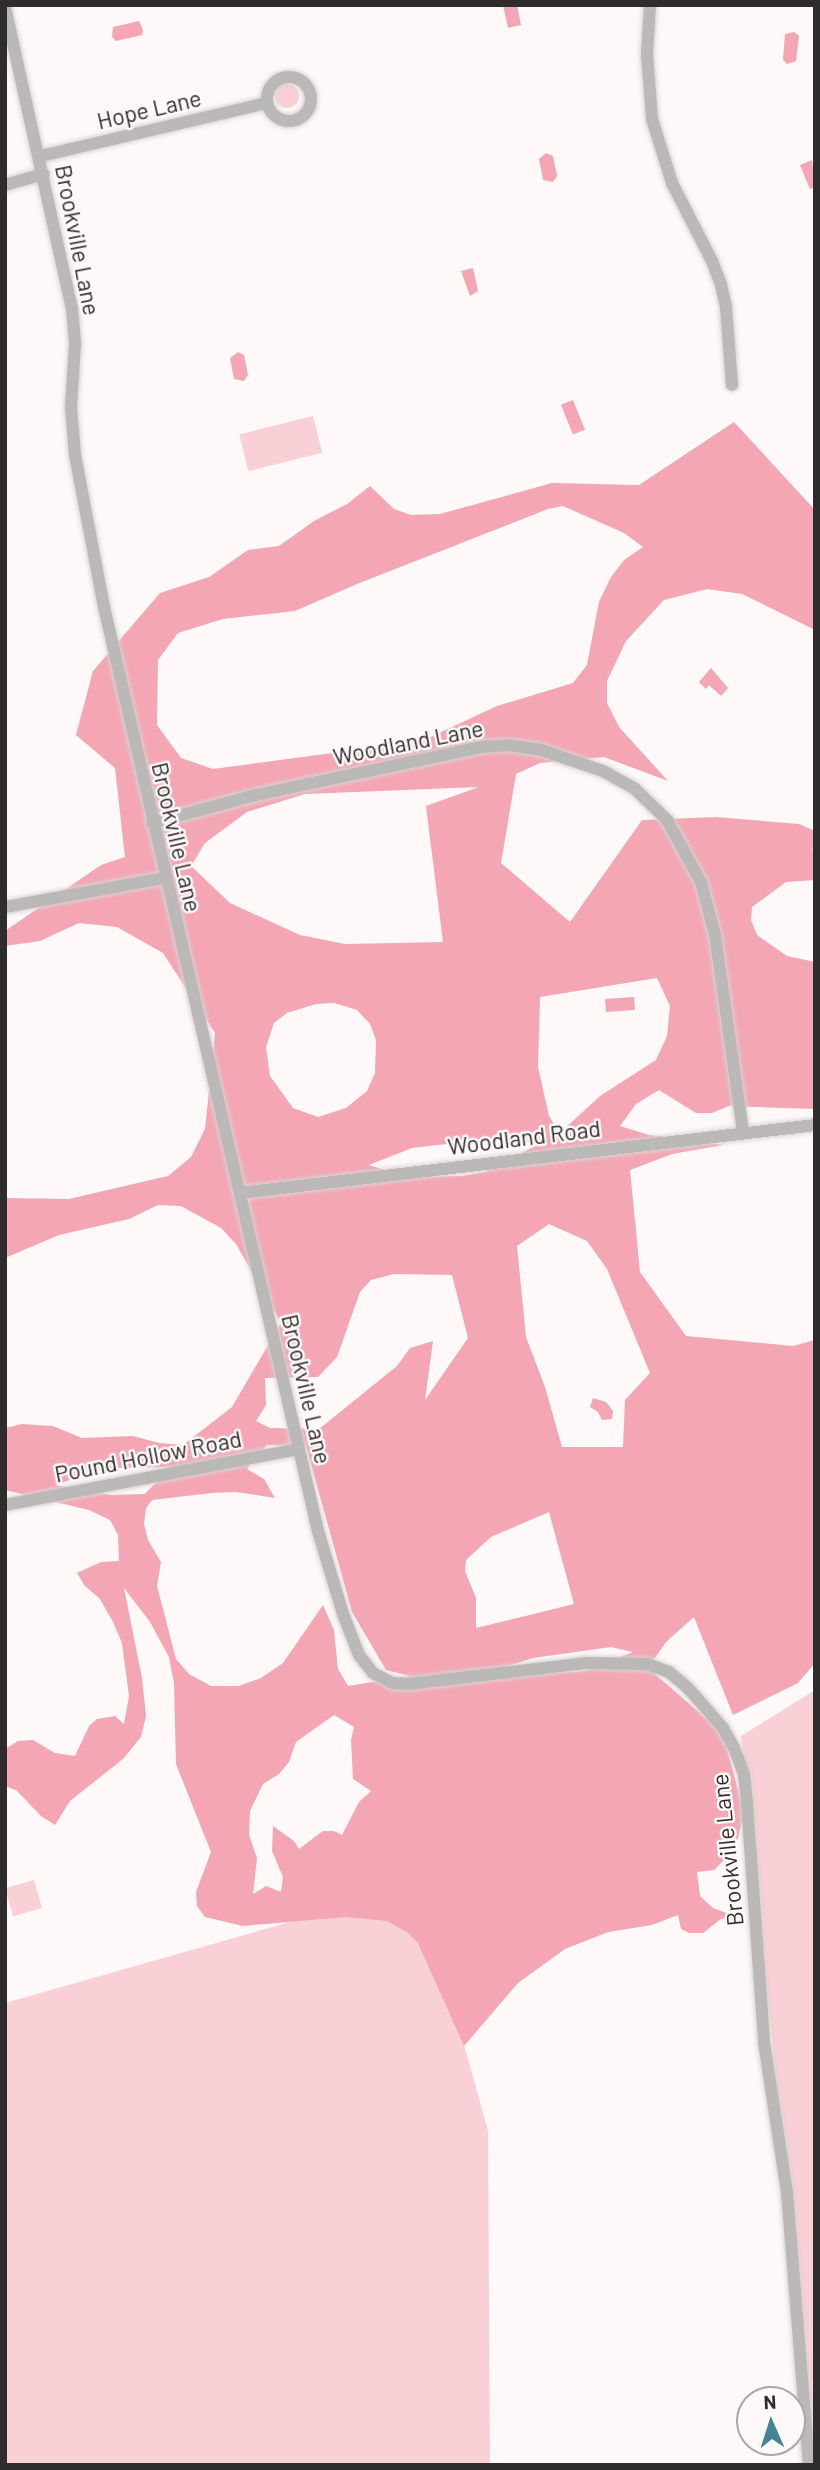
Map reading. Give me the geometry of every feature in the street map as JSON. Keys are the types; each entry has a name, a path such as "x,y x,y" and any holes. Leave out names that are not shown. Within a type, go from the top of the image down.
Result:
{"street":[{"path":"650,5 647,54 652,119 672,183 712,261 721,285 726,309 732,385"},
{"name":"Brookville Lane","path":"5,7 41,156 72,307 75,344 71,408 75,455 104,607 164,878 318,1531 343,1614 359,1655 373,1673 393,1683 408,1684 586,1663 647,1664 669,1672 688,1688 723,1728 734,1748 744,1774 747,1803 764,2042 787,2192 808,2465"},
{"name":"Hope Lane","path":"41,156 267,103"},
{"path":"5,185 43,174"},
{"name":"Woodland Lane","path":"152,823 256,795 481,747 507,745 541,750 603,771 635,789 667,820 701,882 715,935 743,1132"},
{"path":"5,907 164,878"},
{"name":"Woodland Road","path":"240,1193 815,1125"},
{"name":"Pound Hollow Road","path":"5,1505 299,1449"}],"shaded area":[{"path":"503,5 517,5 521,25 508,28"},
{"path":"139,21 142,35 116,41 112,37 113,27"},
{"path":"794,32 799,36 796,61 787,64 783,60 785,34"},
{"path":"287,84 296,87 299,96 296,105 287,108 278,105 275,96 278,87"},
{"path":"546,153 553,156 557,176 553,182 543,180 539,159"},
{"path":"812,160 815,187 810,189 800,165"},
{"path":"473,268 478,291 470,296 461,271"},
{"path":"238,352 244,355 248,375 244,381 234,379 230,358"},
{"path":"573,400 585,430 573,435 561,405"},
{"path":"313,416 322,453 248,471 239,434"},
{"path":"734,422 815,510 815,630 742,594 707,589 664,600 626,641 607,681 607,703 619,727 668,781 604,757 540,763 516,774 501,863 570,922 642,820 716,817 799,824 815,831 815,847 811,850 815,850 815,880 786,882 752,907 751,920 757,935 787,956 815,962 815,1109 729,1106 712,1113 696,1113 659,1090 636,1104 620,1126 649,1135 723,1145 672,1154 630,1170 640,1272 686,1336 793,1346 815,1340 815,1663 798,1683 733,1715 694,1617 666,1642 648,1668 716,1727 727,1748 744,1813 738,1838 726,1858 714,1870 697,1872 700,1896 713,1908 734,1916 721,1919 703,1933 689,1933 681,1929 678,1915 652,1925 608,1932 565,1949 518,1983 464,2046 418,1943 407,1932 387,1921 345,1917 243,1926 205,1917 197,1906 196,1892 211,1852 176,1764 174,1683 169,1657 150,1622 124,1588 142,1678 146,1716 141,1737 123,1759 70,1801 55,1825 41,1816 16,1790 5,1786 5,1749 18,1741 33,1740 55,1753 75,1756 89,1726 97,1719 115,1716 124,1724 129,1696 122,1643 100,1599 85,1586 77,1573 101,1562 119,1561 118,1535 110,1520 89,1510 5,1490 5,1428 22,1424 53,1426 82,1438 133,1436 159,1443 183,1445 232,1407 281,1323 236,1244 221,1228 181,1206 158,1205 129,1219 59,1235 5,1258 5,1198 69,1199 168,1176 191,1157 205,1129 215,1033 163,953 117,927 79,923 40,941 5,946 5,931 101,865 125,857 115,768 76,735 93,671 160,593 209,577 248,550 279,546 314,521 347,504 370,486 394,509 411,515 440,514 552,483 639,485","holes":["563,506 624,533 643,547 624,560 611,577 599,602 587,665 573,683 497,706 422,741 213,769 181,758 157,725 158,660 178,633 223,619 295,611 548,509","479,787 426,806 443,942 345,944 300,935 230,903 191,866 205,843 247,812 305,794","657,978 670,1006 667,1036 656,1060 600,1096 560,1133 549,1116 538,1067 540,997","334,1003 357,1010 370,1024 376,1040 375,1073 367,1091 346,1108 318,1117 293,1108 270,1076 266,1047 274,1023 287,1013 316,1004","498,1138 539,1144 485,1172 461,1176 408,1177 369,1165 412,1148","549,1224 587,1241 607,1269 650,1373 625,1400 623,1447 562,1447 545,1387 526,1337 517,1246","394,1274 452,1275 468,1338 425,1400 433,1341 410,1348 397,1366 319,1429 270,1428 256,1421 266,1405 265,1378 318,1377 337,1357 360,1292 371,1280","267,1445 306,1446 352,1612 386,1670 410,1676 348,1686 338,1669 334,1630 323,1605 283,1663 261,1678 239,1686 211,1686 189,1674 176,1659 157,1586 161,1562 148,1540 144,1524 146,1508 152,1500 212,1493 236,1492 275,1498 264,1479 247,1469","170,1467 145,1494 111,1495 55,1485 106,1468","549,1512 574,1604 476,1628 476,1598 465,1571 466,1560 491,1537","611,1647 633,1652 584,1671 539,1674 502,1668 533,1658","334,1715 354,1727 351,1740 353,1779 371,1791 359,1802 342,1835 334,1831 323,1831 299,1849 294,1841 273,1826 272,1851 283,1877 281,1892 266,1886 253,1894 257,1858 249,1835 250,1811 263,1784 279,1774 289,1762 296,1742"]},
{"path":"711,668 728,688 721,696 709,685 706,689 699,682"},
{"path":"634,997 635,1010 606,1012 605,999"},
{"path":"593,1398 606,1402 613,1411 612,1419 602,1420 598,1412 590,1407"},
{"path":"781,1490 807,1492 806,1505 780,1503"},
{"path":"815,1690 815,2465 741,1736"},
{"path":"34,1880 42,1908 13,1916 5,1888"},
{"path":"420,1885 488,2131 490,2465 5,2465 5,2003"}]}
